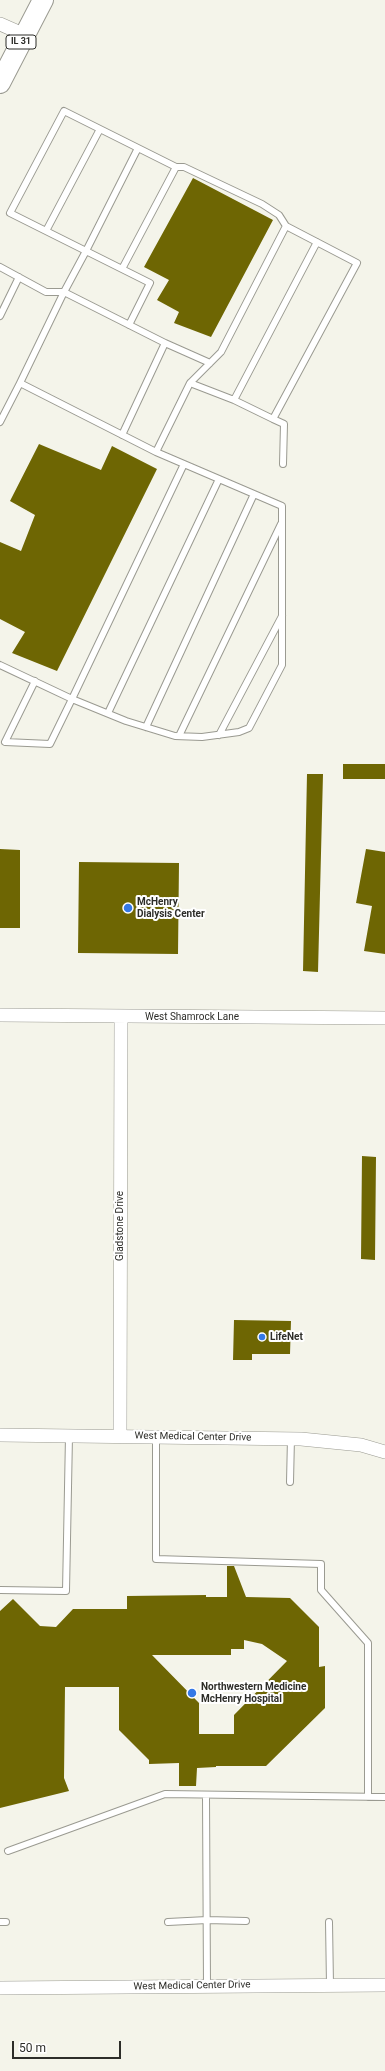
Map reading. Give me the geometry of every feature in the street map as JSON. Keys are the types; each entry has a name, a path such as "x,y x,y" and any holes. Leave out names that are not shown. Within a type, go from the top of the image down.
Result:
{"main road":[{"name":"IL 31","path":"0,83 43,0"}],"street":[{"path":"0,24 25,35"},
{"name":"West Shamrock Lane","path":"0,1015 385,1018"},
{"name":"Gladstone Drive","path":"120,1437 121,1016"},
{"name":"West Medical Center Drive","path":"0,1435 291,1438 361,1445 385,1452"},
{"name":"West Medical Center Drive","path":"0,1988 385,1985"}],"lane":[{"path":"129,325 150,283 10,213 64,111 176,167 184,167 262,204 279,215 286,226 357,263 273,419"},
{"path":"46,231 100,129"},
{"path":"0,422 64,292 138,148"},
{"path":"122,269 176,167"},
{"path":"156,452 190,383 220,352 286,226"},
{"path":"234,400 317,242"},
{"path":"0,268 46,292 64,292 165,343 210,363"},
{"path":"0,316 19,277"},
{"path":"122,435 165,343"},
{"path":"0,665 72,699 108,714 179,736 202,737 239,732 249,728 282,665 282,506 156,452 20,383"},
{"path":"190,383 234,400 284,424 283,464"},
{"path":"35,681 5,742 50,744 184,464"},
{"path":"108,714 219,479"},
{"path":"146,727 254,494"},
{"path":"179,736 282,522"},
{"path":"219,735 282,615"},
{"path":"0,1590 66,1591 69,1436"},
{"path":"156,1437 156,1559 320,1564 321,1590 368,1643 368,1797"},
{"path":"290,1482 291,1438"},
{"path":"8,1851 165,1794 206,1796 385,1797"},
{"path":"206,1796 207,1986"},
{"path":"168,1922 207,1920 246,1922"},
{"path":"329,1922 330,1985"}],"building":[{"path":"193,178 273,220 211,337 174,323 179,312 157,300 169,280 144,267"},
{"path":"39,444 101,470 112,446 157,469 57,671 12,653 25,632 0,619 0,542 21,551 35,515 10,501"},
{"path":"343,764 385,764 385,779 343,779"},
{"path":"307,774 323,774 318,972 303,971"},
{"path":"0,849 20,850 20,928 0,928"},
{"path":"366,849 385,852 385,954 364,951 372,906 356,903"},
{"name":"McHenry Dialysis Center","path":"79,862 179,863 178,954 78,953"},
{"path":"362,1156 376,1157 375,1260 361,1259"},
{"name":"LifeNet","path":"234,1320 291,1321 290,1354 252,1354 252,1360 233,1360"},
{"path":"227,1566 234,1566 246,1597 290,1598 319,1627 319,1667 325,1666 325,1708 266,1766 216,1766 197,1768 196,1786 179,1786 179,1763 149,1764 149,1760 119,1730 119,1687 65,1687 64,1778 69,1791 0,1808 0,1611 13,1599 40,1626 56,1627 73,1609 127,1609 127,1596 206,1595 206,1597 227,1597","holes":["244,1640 262,1644 287,1661 234,1715 234,1734 199,1734 199,1703 152,1655 231,1655 231,1649 244,1649"]}],"place":[{"name":"McHenry Dialysis Center","path":"128,908"},
{"name":"LifeNet","path":"262,1337"},
{"name":"Northwestern Medicine McHenry Hospital","path":"192,1693"}]}
